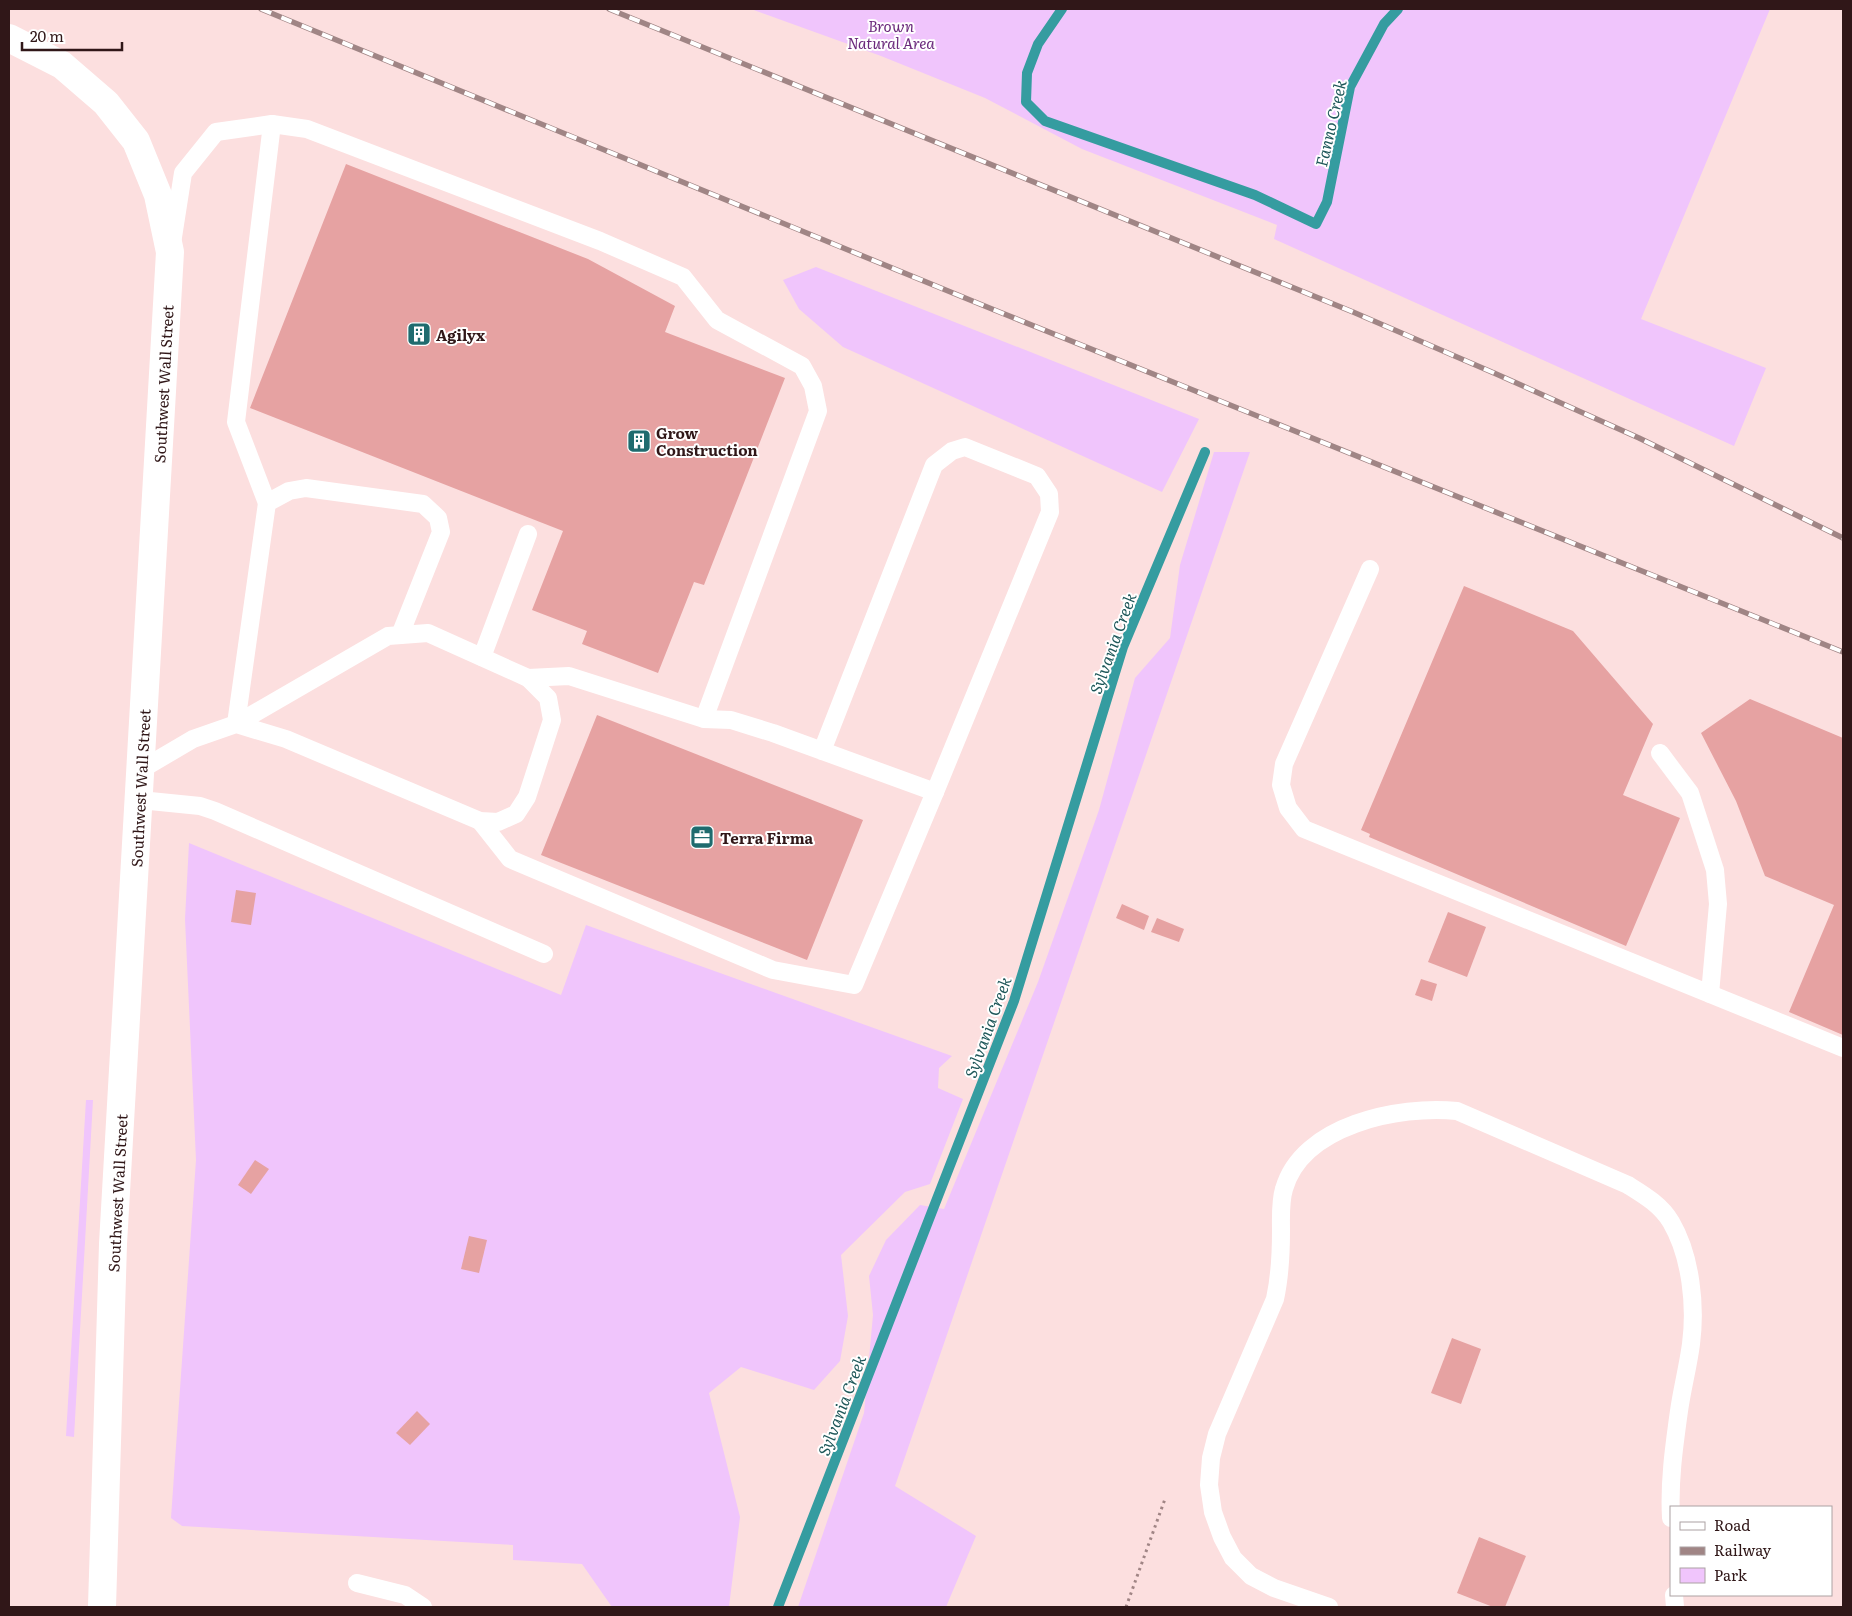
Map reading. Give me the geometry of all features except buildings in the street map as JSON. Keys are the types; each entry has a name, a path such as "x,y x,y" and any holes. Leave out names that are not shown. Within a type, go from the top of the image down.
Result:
{"street":[{"name":"Southwest Wall Street","path":"9,38 62,65 106,103 136,141 158,195 170,252 142,769 113,1244 102,1607"}],"lane":[{"path":"236,724 267,503 236,422 272,124"},
{"path":"170,252 183,173 216,132 272,124 307,128 600,241 683,277 717,320 802,366 814,386 818,411 704,719"},
{"path":"480,822 510,859 773,970 854,985 1050,512 1049,494 1037,476 965,447 952,451 934,465 822,751"},
{"path":"267,503 289,491 306,488 424,504 438,518 441,532 400,635"},
{"path":"482,657 528,534"},
{"path":"1370,569 1284,764 1281,785 1288,808 1304,829 1843,1048"},
{"path":"142,769 193,739 236,724 388,636 428,633 528,678 548,698 552,720 527,797 516,814 498,822 480,822 286,739 236,724"},
{"path":"528,678 569,676 704,719 731,720 935,792"},
{"path":"1660,753 1690,793 1715,870 1718,904 1710,994"},
{"path":"140,800 200,806 215,811 544,954"},
{"path":"1329,1607 1274,1588 1251,1576 1233,1558 1222,1537 1213,1512 1208,1485 1211,1458 1218,1434 1275,1299 1280,1271 1284,1190 1296,1163 1311,1147 1336,1131 1368,1120 1436,1108 1458,1110 1628,1185 1654,1202 1671,1221 1684,1254 1691,1289 1693,1321 1691,1345 1670,1473 1671,1506"},
{"path":"357,1583 405,1595 423,1607"}],"path":[{"path":"1126,1607 1165,1499"}],"green space":[{"name":"Brown Natural Area","path":"751,9 1770,9 1641,319 1766,368 1734,446 1274,239 1277,225 1082,149 985,98 881,56"},
{"path":"816,267 1199,419 1162,492 843,347 799,309 783,280"},
{"path":"1214,452 1250,452 895,1486 976,1536 946,1607 798,1607 864,1413 873,1315 869,1276 886,1240 920,1205 944,1209 1038,982 1099,810 1135,678 1170,638 1180,565"},
{"path":"189,843 561,995 586,925 952,1056 939,1068 938,1088 963,1099 930,1184 905,1192 841,1255 848,1316 840,1361 814,1390 741,1367 709,1393 740,1517 729,1607 612,1607 582,1564 513,1560 513,1545 182,1526 171,1518 196,1160 185,919"},
{"path":"86,1100 93,1100 74,1437 66,1436"}],"waterway":[{"name":"Fanno Creek","path":"1062,9 1038,44 1027,73 1026,102 1045,121 1255,195 1316,224 1327,202 1350,87 1384,24 1398,9"},
{"name":"Sylvania Creek","path":"778,1607 1014,1001 1123,647 1205,452"}],"railway":[{"path":"261,9 992,309 1843,652"},
{"path":"609,9 1353,312 1639,438 1843,538"}],"place":[{"name":"Agilyx","path":"419,334"},
{"name":"Grow Construction","path":"639,441"},
{"name":"Terra Firma","path":"702,837"}]}
